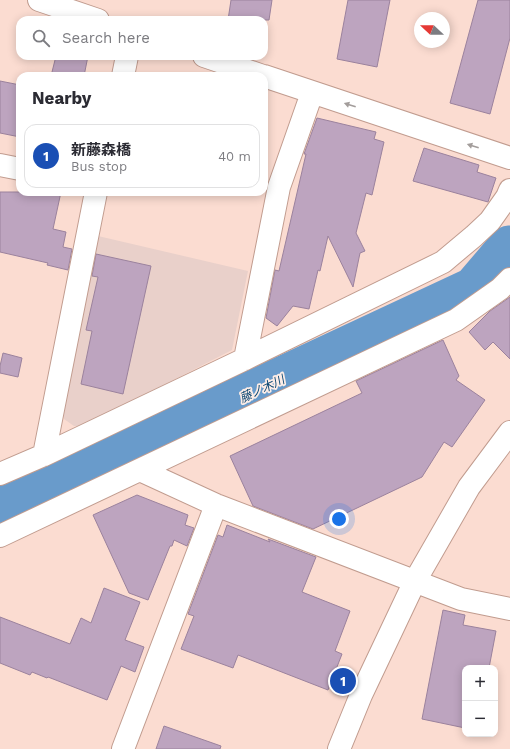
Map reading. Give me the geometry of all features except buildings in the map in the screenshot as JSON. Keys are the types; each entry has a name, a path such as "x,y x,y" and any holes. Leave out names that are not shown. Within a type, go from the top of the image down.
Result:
{"street":[{"path":"39,0 86,16"},
{"path":"124,72 126,60"},
{"path":"216,60 251,72"},
{"path":"268,78 510,158"},
{"path":"245,359 279,187 312,93"},
{"path":"0,165 16,168"},
{"path":"0,474 44,455 245,359 443,262 490,221 507,197 510,190"},
{"path":"44,455 95,196"},
{"path":"0,536 456,320 500,289 510,279"},
{"path":"339,749 361,695 415,581 469,487 510,432"},
{"path":"140,470 216,505 461,599 510,609"},
{"path":"123,749 216,505"}],"shaded area":[{"path":"98,236 248,271 232,350 84,426 74,426 64,419 62,407"}],"waterway":[{"name":"藤ノ木川","path":"0,510 40,493 475,290 510,249"}],"place":[{"name":"新藤森橋","path":"343,681"}]}
